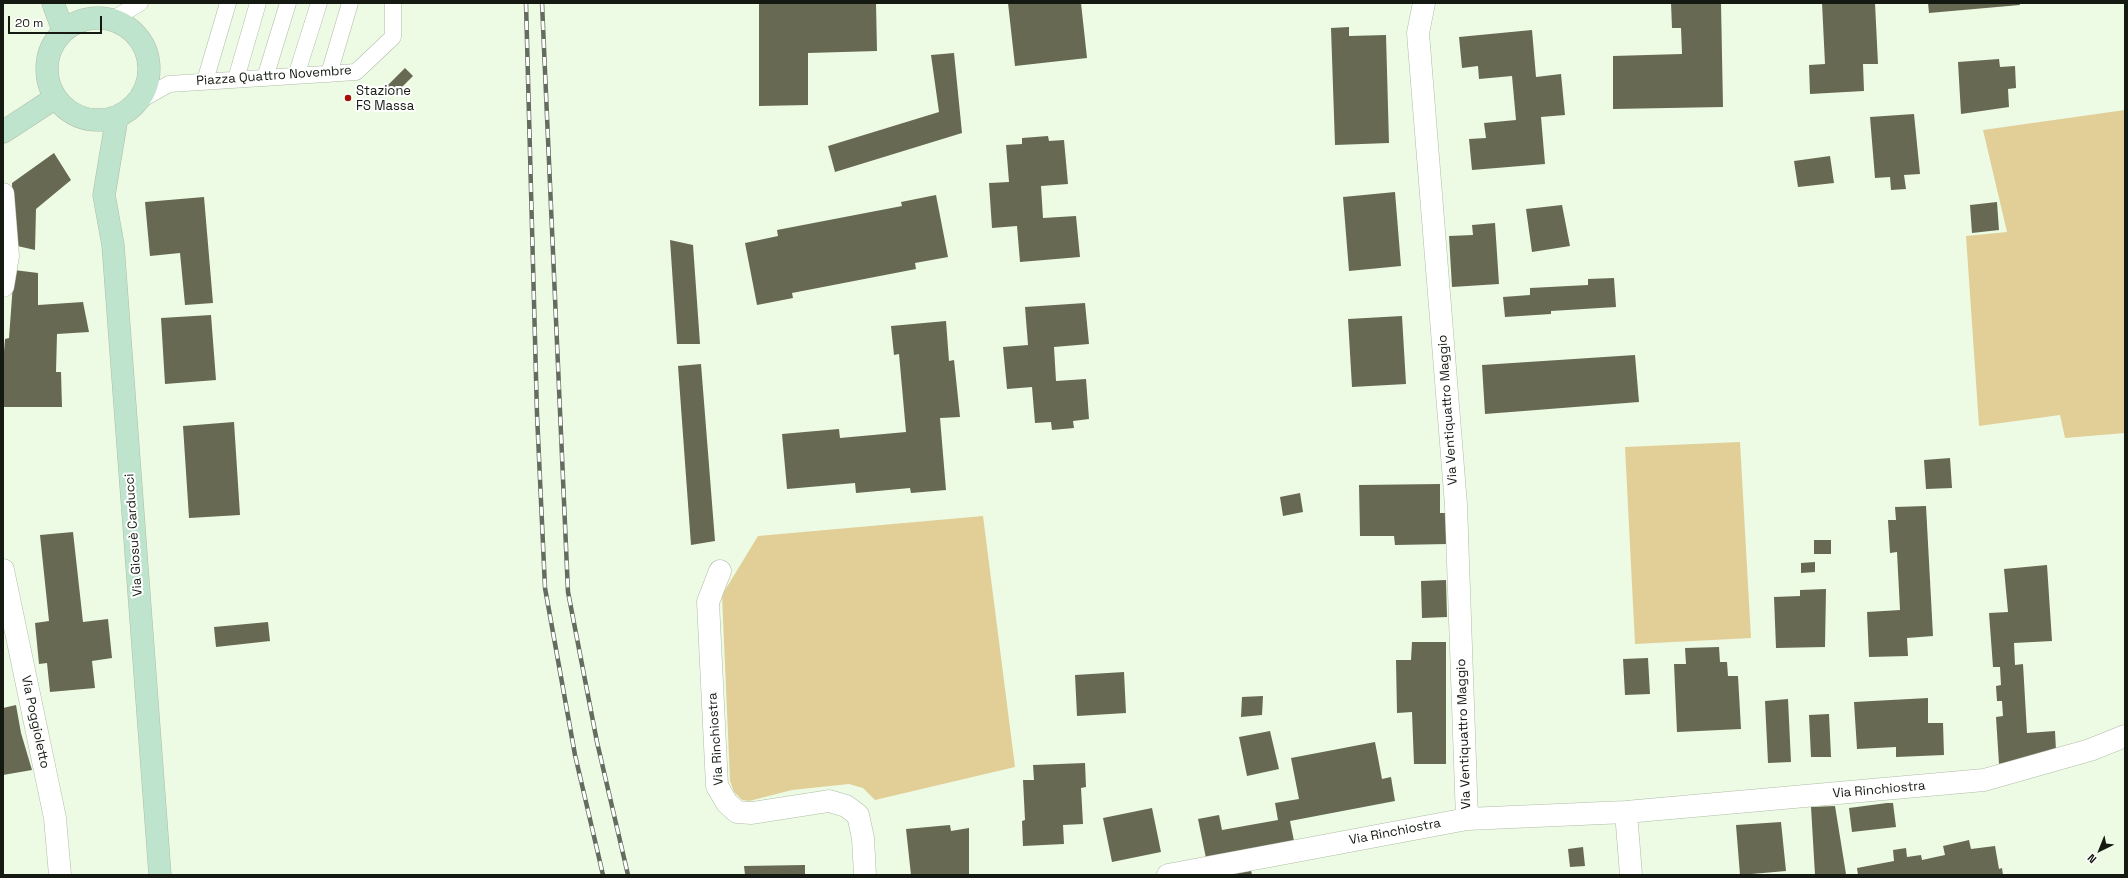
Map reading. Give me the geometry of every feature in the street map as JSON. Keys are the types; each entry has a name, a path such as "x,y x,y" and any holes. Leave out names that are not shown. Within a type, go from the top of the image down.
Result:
{"main road":[{"path":"53,3 63,30"},
{"path":"110,11 141,41 147,53 150,67 144,92 137,102 128,111 117,117 100,121 83,118 67,111 55,98 47,81 46,62 52,45 63,30 78,20 96,17 110,11"},
{"path":"3,132 55,98"},
{"name":"Via Giosuè Carducci","path":"117,117 104,195 113,245 160,875"}],"street":[{"name":"Via Ventiquattro Maggio","path":"1424,3 1418,33 1456,504 1467,819"},
{"path":"3,194 8,256 3,286"},
{"name":"Via Poggioletto","path":"3,570 55,818 60,875"},
{"name":"Via Rinchiostra","path":"720,571 708,602 717,786 727,803 737,812 752,813 829,801 846,806 858,815 864,838 866,875"},
{"name":"Via Rinchiostra","path":"1168,875 1467,819 1626,812 1984,780 2090,750 2125,736"},
{"path":"1626,812 1631,875"}],"lane":[{"path":"110,11 140,3"},
{"path":"205,81 228,3"},
{"path":"236,80 258,3"},
{"path":"265,78 288,3"},
{"path":"296,76 319,3"},
{"path":"329,74 350,3"},
{"name":"Piazza Quattro Novembre","path":"137,102 169,84 356,72 393,38 393,3"}],"shaded area":[{"path":"2125,110 2125,433 2065,438 2060,415 1979,426 1966,236 2007,232 1983,130"},
{"path":"1740,442 1751,638 1635,644 1625,447"},
{"path":"983,516 1015,767 875,800 863,788 849,784 792,790 749,801 742,800 734,792 730,781 722,595 758,536"}],"building":[{"path":"759,3 876,3 877,51 808,53 808,105 759,106"},
{"path":"1008,3 1081,3 1087,58 1015,66"},
{"path":"1671,3 1721,3 1723,107 1613,109 1613,56 1682,54 1681,28 1672,28"},
{"path":"1822,3 1875,3 1878,64 1863,64 1864,91 1810,94 1809,65 1825,64"},
{"path":"1928,3 2019,3 2020,5 1929,13"},
{"path":"1349,27 1349,36 1386,35 1389,143 1335,145 1331,28"},
{"path":"1532,30 1536,77 1561,74 1565,115 1541,117 1545,164 1472,170 1469,139 1486,138 1484,123 1516,120 1512,76 1479,79 1478,66 1462,68 1459,37"},
{"path":"954,53 962,133 835,172 828,146 939,112 931,55"},
{"path":"1999,59 2000,67 2015,66 2016,88 2008,89 2009,107 1961,114 1958,62"},
{"path":"405,68 413,76 392,97 384,89"},
{"path":"1914,114 1920,174 1904,175 1906,189 1891,190 1890,177 1875,178 1870,117"},
{"path":"1048,136 1049,141 1064,140 1068,184 1041,186 1043,218 1076,216 1080,257 1020,262 1017,226 992,228 989,183 1009,182 1006,145 1022,144 1022,138"},
{"path":"54,153 71,180 36,209 35,250 13,245 12,183"},
{"path":"1830,156 1834,183 1798,187 1794,161"},
{"path":"1395,192 1401,266 1349,271 1343,197"},
{"path":"936,195 948,257 915,263 916,269 792,293 793,298 757,305 745,243 778,236 777,230 902,206 901,202"},
{"path":"204,197 213,303 185,305 180,253 150,256 145,202"},
{"path":"1997,202 1999,230 1972,233 1970,205"},
{"path":"1562,205 1570,246 1532,252 1526,209"},
{"path":"1495,223 1499,284 1452,287 1449,236 1473,235 1472,225"},
{"path":"670,240 693,245 700,344 677,344"},
{"path":"14,270 38,273 38,305 83,302 89,332 57,334 56,372 61,372 62,407 3,407 3,364 5,339 9,338"},
{"path":"1614,278 1616,307 1551,311 1551,314 1505,317 1503,297 1530,295 1530,288 1588,285 1588,279"},
{"path":"1085,303 1089,344 1054,347 1056,381 1086,379 1089,419 1073,421 1074,428 1052,430 1051,422 1035,423 1032,387 1007,389 1003,347 1028,345 1025,307"},
{"path":"211,315 216,380 165,384 161,318"},
{"path":"1402,316 1406,384 1352,387 1348,319"},
{"path":"946,321 949,361 954,360 960,417 940,418 946,490 911,493 910,488 856,493 855,483 787,489 782,434 839,429 840,438 906,432 899,354 894,355 891,326"},
{"path":"1635,355 1639,402 1485,414 1482,365"},
{"path":"701,364 715,541 691,545 678,366"},
{"path":"234,422 240,515 189,518 183,426"},
{"path":"1950,458 1952,488 1926,489 1924,460"},
{"path":"1440,484 1440,513 1447,513 1448,544 1395,545 1394,536 1360,536 1359,485"},
{"path":"1300,493 1303,512 1283,516 1280,497"},
{"path":"1926,506 1933,636 1907,638 1908,656 1869,657 1867,612 1900,610 1897,552 1890,553 1888,520 1896,520 1895,507"},
{"path":"73,532 83,622 108,619 112,658 92,661 95,688 50,692 47,663 39,664 35,623 49,621 40,535"},
{"path":"1814,540 1831,540 1831,554 1814,554"},
{"path":"1815,562 1815,572 1801,573 1801,563"},
{"path":"2047,565 2052,641 2014,643 2015,665 2023,664 2027,733 2055,731 2056,751 1999,764 1996,717 2003,716 2002,701 1997,701 1996,686 2001,685 2000,667 1993,667 1989,613 2008,612 2004,569"},
{"path":"1446,580 1447,617 1422,618 1421,581"},
{"path":"1826,589 1825,647 1776,648 1774,597 1800,596 1800,590"},
{"path":"268,622 270,641 216,647 214,627"},
{"path":"1412,642 1446,642 1446,764 1414,764 1412,712 1397,713 1396,660 1411,660"},
{"path":"1719,647 1720,662 1727,662 1728,676 1738,676 1741,729 1677,732 1674,664 1686,664 1685,648"},
{"path":"1648,658 1650,694 1625,695 1623,659"},
{"path":"1124,672 1126,713 1077,716 1075,675"},
{"path":"1263,696 1262,715 1241,717 1242,697"},
{"path":"1928,698 1928,723 1943,723 1944,755 1896,757 1896,747 1857,749 1854,702"},
{"path":"1788,699 1791,762 1768,763 1765,701"},
{"path":"16,705 21,733 32,770 3,775 3,708"},
{"path":"1829,714 1831,757 1811,757 1809,715"},
{"path":"1270,731 1279,769 1247,776 1239,737"},
{"path":"1375,742 1382,779 1391,777 1395,801 1290,821 1295,846 1207,863 1198,819 1219,815 1222,830 1278,820 1275,803 1299,799 1291,758"},
{"path":"1085,763 1086,787 1081,788 1083,824 1063,825 1064,844 1023,846 1022,821 1025,820 1023,780 1034,780 1033,765"},
{"path":"1893,803 1896,827 1852,832 1849,808"},
{"path":"1835,806 1846,874 1815,875 1811,807"},
{"path":"1152,808 1161,852 1112,862 1103,818"},
{"path":"1781,822 1786,871 1740,875 1736,825"},
{"path":"950,825 951,831 969,828 969,875 911,875 906,829"},
{"path":"1969,840 1971,849 1995,846 1999,869 2002,868 2003,875 1858,875 1857,868 1894,861 1893,850 1906,848 1907,857 1921,855 1922,860 1945,855 1943,846"},
{"path":"1583,847 1585,866 1570,867 1568,849"},
{"path":"805,865 805,875 745,875 744,866"},
{"path":"1251,870 1252,875 1229,875 1229,874"}],"railway":[{"path":"526,3 537,414 545,588 575,755 603,875"},
{"path":"542,3 568,592 597,742 628,875"}],"place":[{"name":"Stazione FS Massa","path":"348,98"}]}
